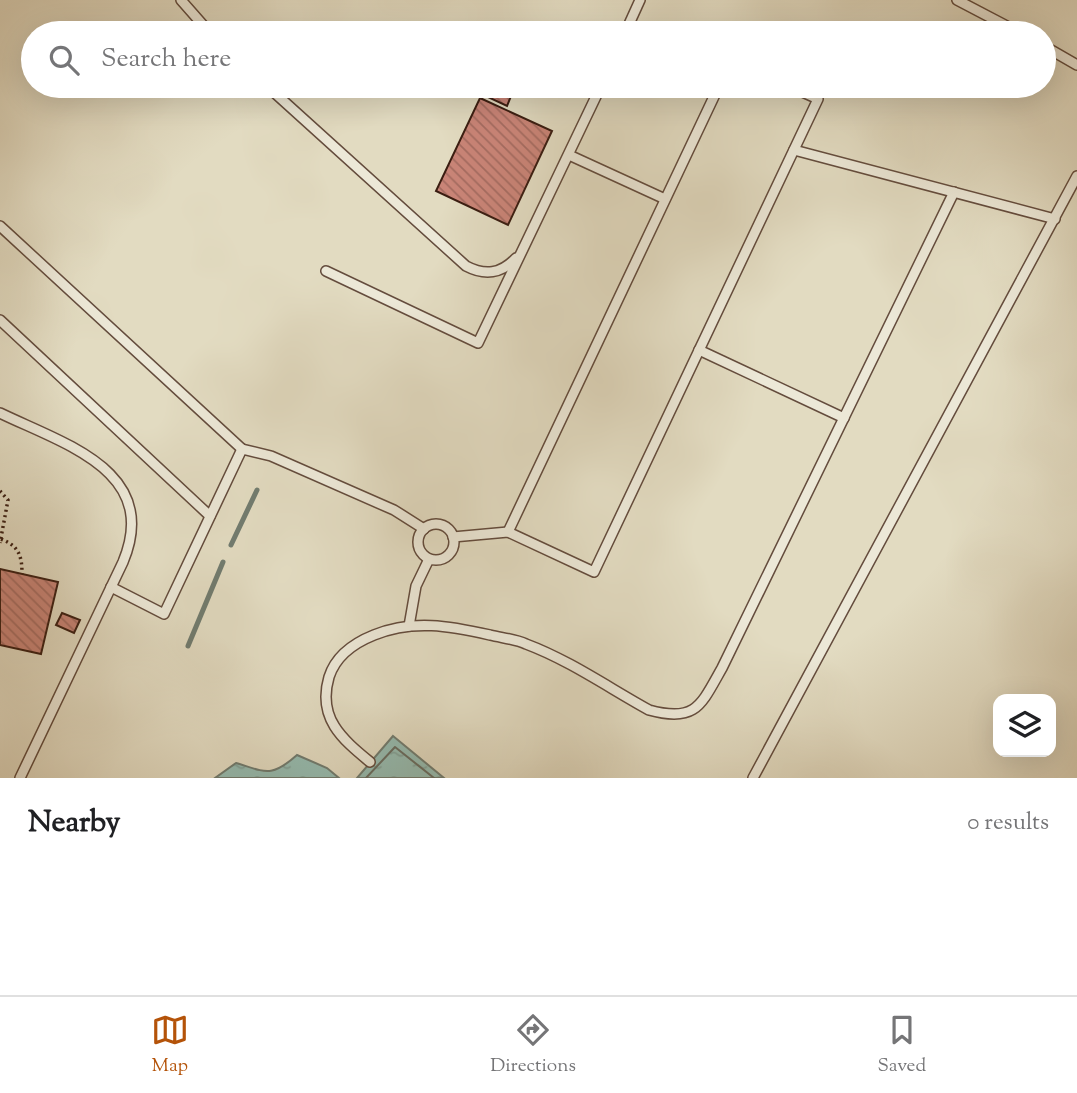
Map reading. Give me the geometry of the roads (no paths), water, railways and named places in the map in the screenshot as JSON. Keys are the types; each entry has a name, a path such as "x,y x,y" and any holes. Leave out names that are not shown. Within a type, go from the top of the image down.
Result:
{"lane":[{"path":"181,0 199,21"},
{"path":"630,21 640,0"},
{"path":"957,0 997,21"},
{"path":"1056,53 1077,65"},
{"path":"280,98 466,265 483,273 498,272 513,262 523,248"},
{"path":"326,271 478,344 595,98"},
{"path":"508,532 713,98"},
{"path":"453,537 508,532 594,572 818,99 816,98"},
{"path":"794,150 1055,219"},
{"path":"569,155 665,199"},
{"path":"753,778 1077,176"},
{"path":"370,762 337,732 326,704 327,684 336,662 349,648 382,632 409,625 454,627 524,643 649,710 672,715 693,710 706,697 722,668 954,192"},
{"path":"0,226 242,449 271,456 394,510 424,529"},
{"path":"0,320 210,516"},
{"path":"699,350 845,418"},
{"path":"0,413 88,457 110,473 124,491 132,514 132,534 128,548 20,778"},
{"path":"111,587 164,614 242,449"},
{"path":"441,525 451,531 453,548 450,553 441,559 429,559 419,546 420,534 424,529 441,525"},
{"path":"409,625 416,586 429,559"}],"water":[{"path":"393,736 444,778 357,778"},
{"path":"297,755 327,768 339,778 215,778 236,763 268,771 281,767"}],"waterway":[{"path":"231,545 257,490"},
{"path":"188,646 223,562"}]}
